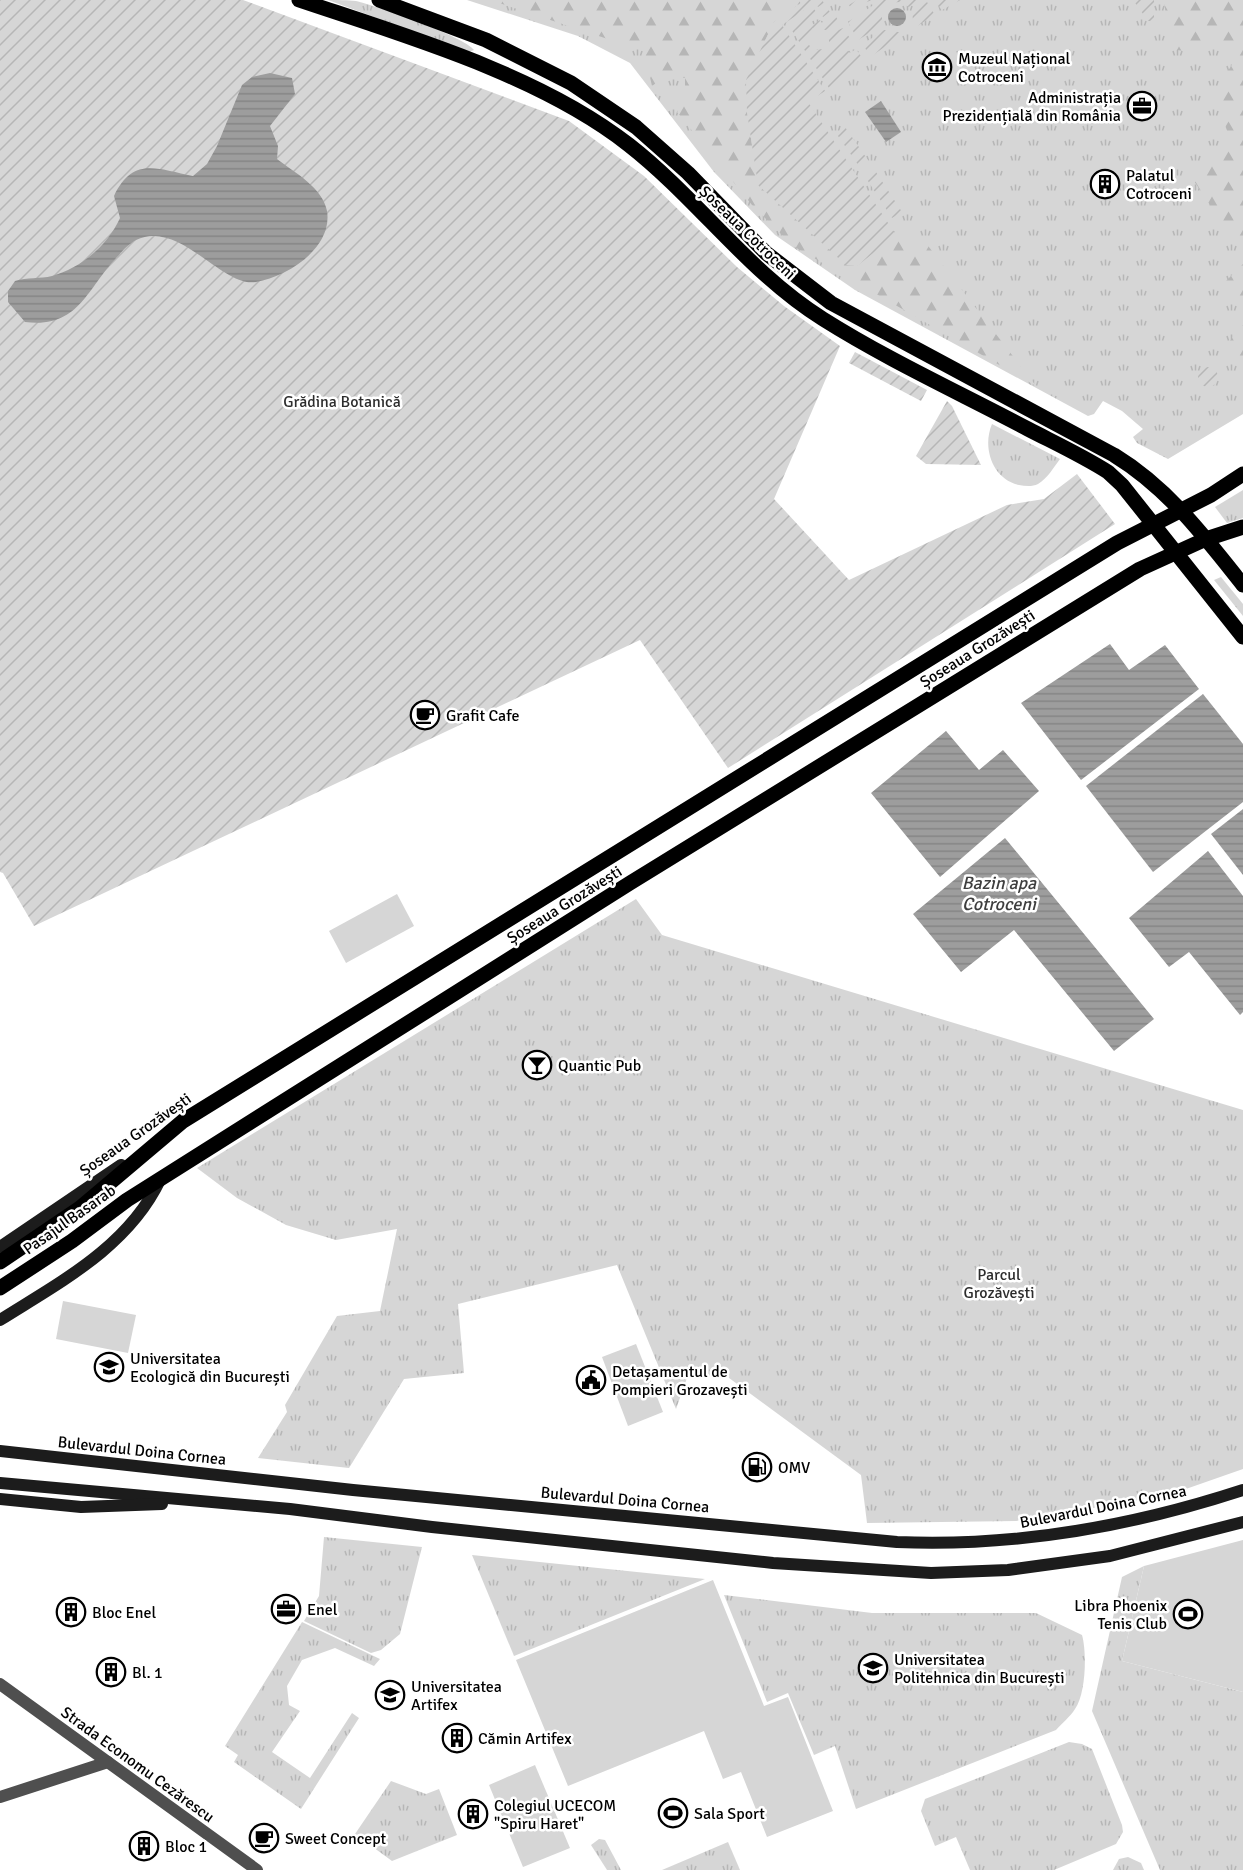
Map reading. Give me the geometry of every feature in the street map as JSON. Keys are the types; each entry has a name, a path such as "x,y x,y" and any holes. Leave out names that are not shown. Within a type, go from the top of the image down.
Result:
{"main road":[{"name":"Șoseaua Cotroceni","path":"299,0 400,34 498,73 548,94 584,114 650,163 754,267 797,302 853,336 1100,467 1122,485 1243,637"},
{"name":"Șoseaua Cotroceni","path":"379,0 486,40 589,94 664,150 766,253 816,293 845,312 1114,455 1147,477 1182,510 1243,585"},
{"name":"Șoseaua Grozăvești","path":"0,1247 74,1199 183,1121 1116,543 1182,510 1243,474"},
{"name":"Șoseaua Grozăvești","path":"0,1320 104,1250 140,1212 160,1180 651,871 1140,569 1206,539 1243,527"},
{"name":"Pasajul Basarab","path":"0,1262 60,1222 114,1180 183,1121"},
{"name":"Pasajul Basarab","path":"0,1288 72,1241 127,1200 160,1180"},
{"name":"Bulevardul Doina Cornea","path":"0,1451 353,1490 897,1542 947,1544 1039,1537 1105,1526 1181,1509 1243,1490"},
{"path":"0,1483 773,1563 931,1573 1008,1570 1110,1556 1243,1522"},
{"path":"0,1499 81,1507 139,1506 190,1501"}],"street":[{"name":"Strada Economu Cezărescu","path":"0,1684 257,1870"},
{"path":"0,1797 108,1762"}],"green space":[{"name":"Grădina Botanică","path":"0,0 243,0 569,121 644,176 737,267 784,306 840,346 774,499 849,580 1007,505 1044,499 1077,474 1115,524 728,768 640,640 34,926 3,873 0,872"},
{"path":"328,0 356,1 382,9 454,37 474,50 469,52"},
{"path":"467,0 1243,0 1243,414 1168,459 1137,443 1133,437 1143,429 1122,411 1103,401 1094,414 1088,416 855,290 775,235 714,172 630,63 578,36"},
{"path":"490,0 805,0 774,22 746,80 747,112 758,185 857,266 896,235 922,238 1036,386 793,246 752,205 677,112 685,103 685,78 664,77 652,86 644,51"},
{"path":"805,0 822,0 824,3 818,7 815,3 782,25 825,91 808,102 896,235 857,266 846,265 758,185 747,112 746,80 774,22"},
{"path":"857,0 872,0 864,3 843,19 842,16 852,10 849,5"},
{"path":"881,0 919,0 909,7 899,2 889,3 882,13 882,25 858,40 848,22"},
{"path":"933,0 960,0 942,10"},
{"path":"1133,0 1154,0 1154,21 1148,21"},
{"path":"1164,0 1243,0 1243,254 1194,181 1232,143 1213,95 1233,63 1229,50 1218,42 1184,51 1170,49"},
{"path":"927,2 935,15 909,31 913,20 912,11"},
{"path":"826,7 830,12 823,17 821,14 795,31 797,35 820,20 822,23 835,15 839,22 826,30 813,28 807,35 808,44 814,50 823,49 829,43 829,34 843,28 854,44 847,49 850,53 856,49 865,62 829,88 789,26 814,9 817,13"},
{"path":"884,30 905,33 870,57 863,44"},
{"path":"845,127 870,163 861,169 836,133"},
{"path":"876,172 902,212 892,218 866,178"},
{"path":"1243,264 1243,312 1242,312 1222,285"},
{"path":"1243,325 1243,374 1230,349 1229,342"},
{"path":"855,352 927,390 921,401 849,363"},
{"path":"1204,367 1212,367 1218,373 1218,381 1212,387 1204,387 1198,381 1198,373"},
{"path":"947,401 952,406 981,465 926,464 916,456"},
{"path":"992,424 1060,459 1038,484 1026,486 1010,482 996,469 989,452 988,442"},
{"path":"1243,490 1243,518 1227,523 1215,507"},
{"path":"1221,577 1243,604 1243,616 1214,580"},
{"path":"397,894 414,926 346,963 329,931"},
{"name":"Parcul Grozăvești","path":"636,899 662,935 1243,1110 1243,1469 1183,1490 1135,1501 1016,1521 867,1523 861,1475 725,1375 687,1378 676,1409 617,1265 458,1304 464,1373 404,1379 349,1468 258,1458 287,1412 285,1405 337,1316 380,1311 397,1229 336,1240 286,1225 237,1198 197,1168"},
{"path":"63,1301 136,1315 128,1353 56,1339"},
{"path":"636,1344 663,1412 628,1426 602,1357"},
{"path":"324,1537 422,1547 400,1634 381,1650 371,1653 304,1621 319,1596"},
{"name":"Libra Phoenix Tenis Club","path":"1243,1540 1243,1692 1122,1661 1144,1566"},
{"path":"472,1555 705,1579 514,1656"},
{"path":"1144,1566 1122,1661 1243,1692 1243,1870 1160,1870 1092,1711 1122,1577"},
{"path":"713,1580 764,1706 788,1697 833,1811 767,1837 741,1772 723,1779 704,1731 568,1786 516,1660"},
{"path":"724,1595 872,1613 1036,1613 1082,1635 1085,1662 1079,1702 1056,1730 856,1809 835,1746 814,1755 788,1693 767,1702"},
{"path":"302,1622 380,1659 374,1666 335,1648 302,1660 287,1686 289,1705 300,1711 272,1752 310,1778 352,1713 359,1718 301,1809 234,1762 238,1755 225,1746"},
{"path":"1069,1742 1082,1744 1092,1749 1122,1825 1123,1832 1116,1844 1054,1870 970,1870 956,1837 935,1846 921,1811 925,1799"},
{"path":"535,1765 570,1848 523,1867 489,1785"},
{"path":"391,1781 426,1794 439,1789 457,1835 392,1861 355,1834"},
{"path":"599,1839 605,1840 621,1870 607,1870 591,1845"},
{"path":"728,1842 740,1870 662,1870"},
{"path":"1128,1857 1141,1863 1144,1870 1113,1870 1119,1859"}],"water":[{"path":"893,8 901,8 906,13 904,24 893,26 888,21 888,13"},
{"path":"270,73 292,78 295,94 270,126 278,146 277,159 314,188 327,211 327,224 323,237 315,248 294,267 256,282 243,281 229,275 169,239 152,236 136,240 122,251 81,303 70,312 58,319 25,322 8,302 8,291 15,281 47,277 63,272 83,261 101,246 120,218 114,196 121,183 129,175 147,168 193,176 207,164 217,146 242,85 252,77"},
{"path":"881,101 901,132 886,142 865,112"},
{"path":"1110,644 1129,670 1165,645 1199,689 1081,780 1021,703"},
{"path":"1203,694 1243,744 1243,802 1153,872 1086,786"},
{"name":"Bazin apa Cotroceni","path":"946,731 979,770 1003,750 1039,791 940,877 871,793"},
{"path":"1243,809 1243,875 1211,834"},
{"name":"Bazin apa Cotroceni","path":"1005,838 1154,1019 1114,1051 1014,930 961,972 913,914"},
{"path":"1208,851 1243,896 1243,1012 1240,1015 1189,952 1169,967 1129,918"}],"place":[{"name":"Muzeul Național Cotroceni","path":"937,67"},
{"name":"Administrația Prezidențială din România","path":"1142,106"},
{"name":"Palatul Cotroceni","path":"1105,184"},
{"name":"Grafit Cafe","path":"425,715"},
{"name":"Quantic Pub","path":"537,1065"},
{"name":"Universitatea Ecologică din București","path":"109,1367"},
{"name":"Detașamentul de Pompieri Grozavești","path":"591,1380"},
{"name":"OMV","path":"757,1467"},
{"name":"Enel","path":"286,1609"},
{"name":"Bloc Enel","path":"71,1612"},
{"name":"Libra Phoenix Tenis Club","path":"1188,1614"},
{"name":"Universitatea Politehnica din București","path":"873,1668"},
{"name":"Bl. 1","path":"111,1672"},
{"name":"Universitatea Artifex","path":"390,1695"},
{"name":"Cămin Artifex","path":"457,1738"},
{"name":"Sala Sport","path":"673,1813"},
{"name":"Colegiul UCECOM \"Spiru Haret\"","path":"473,1814"},
{"name":"Sweet Concept","path":"264,1838"},
{"name":"Bloc 1","path":"144,1846"}]}
